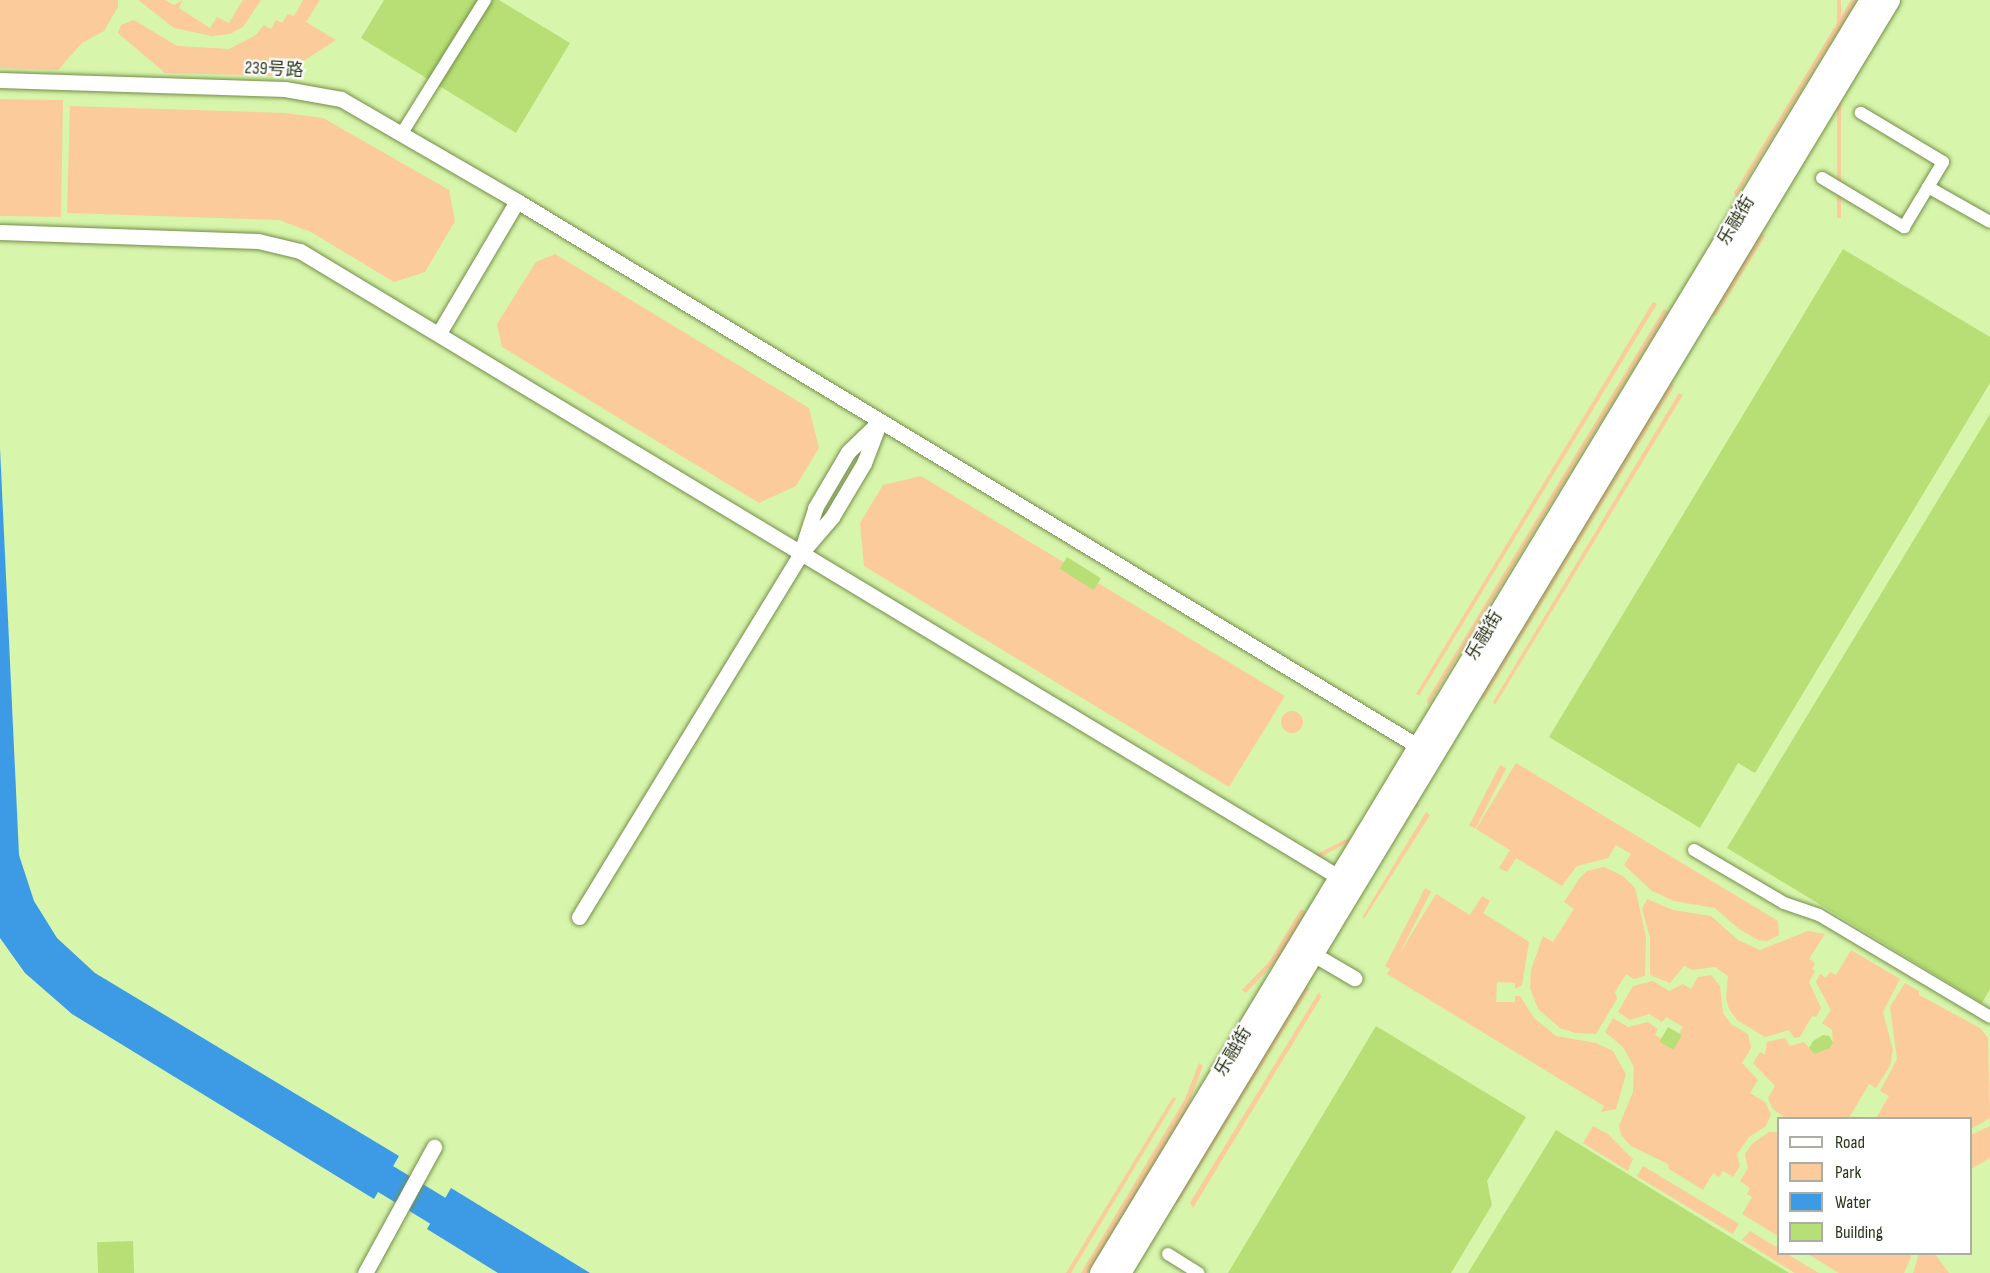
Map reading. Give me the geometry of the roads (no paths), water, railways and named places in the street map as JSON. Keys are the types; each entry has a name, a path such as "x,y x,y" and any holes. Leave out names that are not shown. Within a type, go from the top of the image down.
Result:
{"street":[{"path":"402,133 485,0"},
{"name":"乐融街","path":"1100,1273 1347,881 1870,0"},
{"name":"乐融街","path":"1426,750 1890,0"},
{"name":"239号路","path":"0,80 305,91 341,99 517,201 1426,750"},
{"path":"1822,178 1904,227 1943,162 1861,113"},
{"path":"1928,187 1990,222"},
{"path":"439,333 517,201"},
{"path":"0,232 258,241 286,245 439,333 1347,881"},
{"path":"579,917 801,553 815,508 848,452 880,421"},
{"path":"1694,850 1784,903 1819,915 1990,1017"},
{"name":"乐融街","path":"1121,1273 1313,954 1347,881"},
{"path":"1313,954 1354,978"},
{"path":"365,1273 434,1147"},
{"path":"1168,1254 1199,1273"}],"water":[{"path":"0,448 19,855 34,901 57,938 95,973 399,1156 374,1199 72,1014 25,973 0,938"},
{"path":"451,1188 590,1273 498,1273 427,1229"}],"waterway":[{"path":"351,1158 540,1273"}]}
